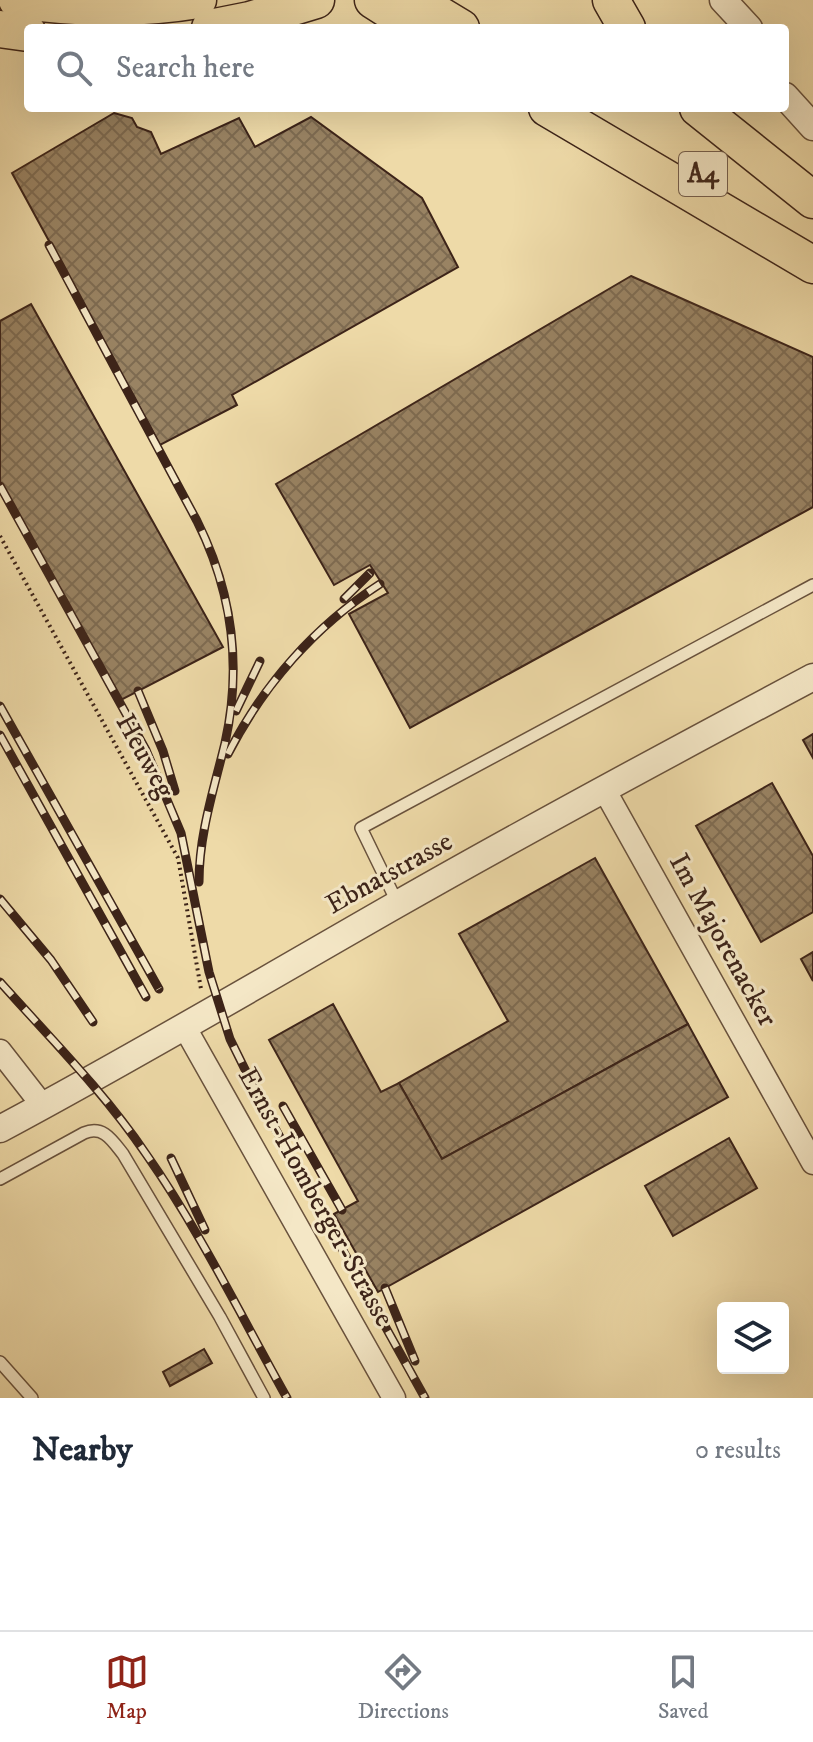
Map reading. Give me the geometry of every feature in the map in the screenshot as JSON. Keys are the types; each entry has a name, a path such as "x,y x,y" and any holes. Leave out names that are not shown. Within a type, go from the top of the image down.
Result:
{"highway":[{"path":"17,0 115,8 198,0"},
{"path":"229,24 316,0"},
{"path":"611,0 625,24"},
{"path":"391,3 413,24"},
{"path":"391,3 450,24"},
{"path":"0,29 24,32"},
{"name":"A4","path":"554,112 813,265"},
{"name":"A4","path":"600,112 813,238"},
{"path":"703,112 813,200"}],"street":[{"path":"723,0 746,24"},
{"path":"750,24 754,0"},
{"path":"789,100 813,127"},
{"name":"Ebnatstrasse","path":"0,1129 604,789 813,677"},
{"name":"Im Majorenacker","path":"604,789 813,1163"},
{"name":"Ernst-Homberger-Strasse","path":"195,1020 394,1398"},
{"path":"0,1051 43,1106"}],"lane":[{"path":"398,904 361,828 813,585"},
{"path":"0,1179 91,1130 104,1132 123,1154 220,1317 264,1398"},
{"path":"0,1362 32,1398"}],"path":[{"name":"Heuweg","path":"0,536 178,858 195,1020"}],"building":[{"path":"114,113 132,118 137,127 151,132 161,154 239,118 255,147 311,117 422,198 458,267 232,395 237,405 160,445 12,173"},
{"path":"631,276 813,357 813,507 410,728 349,614 388,593 370,565 334,585 276,484"},
{"path":"31,304 223,647 119,701 0,486 0,321"},
{"path":"813,734 813,758 803,740"},
{"path":"772,783 813,856 813,912 761,942 696,826"},
{"path":"595,858 688,1024 442,1159 399,1083 508,1021 459,934"},
{"path":"813,952 813,981 801,959"},
{"path":"333,1004 381,1092 399,1083 442,1159 688,1024 728,1097 378,1292 334,1214 358,1201 269,1040"},
{"path":"729,1138 757,1188 673,1236 645,1186"},
{"path":"204,1349 212,1363 170,1386 163,1372"}],"railway":[{"path":"49,245 197,521 219,574 226,602 233,657 233,686 225,743 204,829 199,882"},
{"path":"0,486 146,750 181,833 209,972 230,1039 266,1112 425,1398"},
{"path":"344,599 370,573"},
{"path":"228,754 257,704 293,659 334,619 380,584"},
{"path":"236,711 260,661"},
{"path":"138,691 163,751 175,791"},
{"path":"0,706 159,989"},
{"path":"0,735 146,997"},
{"path":"0,899 51,960 93,1022"},
{"path":"0,982 95,1087 146,1154 202,1243 287,1398"},
{"path":"283,1106 342,1210"},
{"path":"171,1158 205,1230"},
{"path":"385,1288 415,1361"}]}
